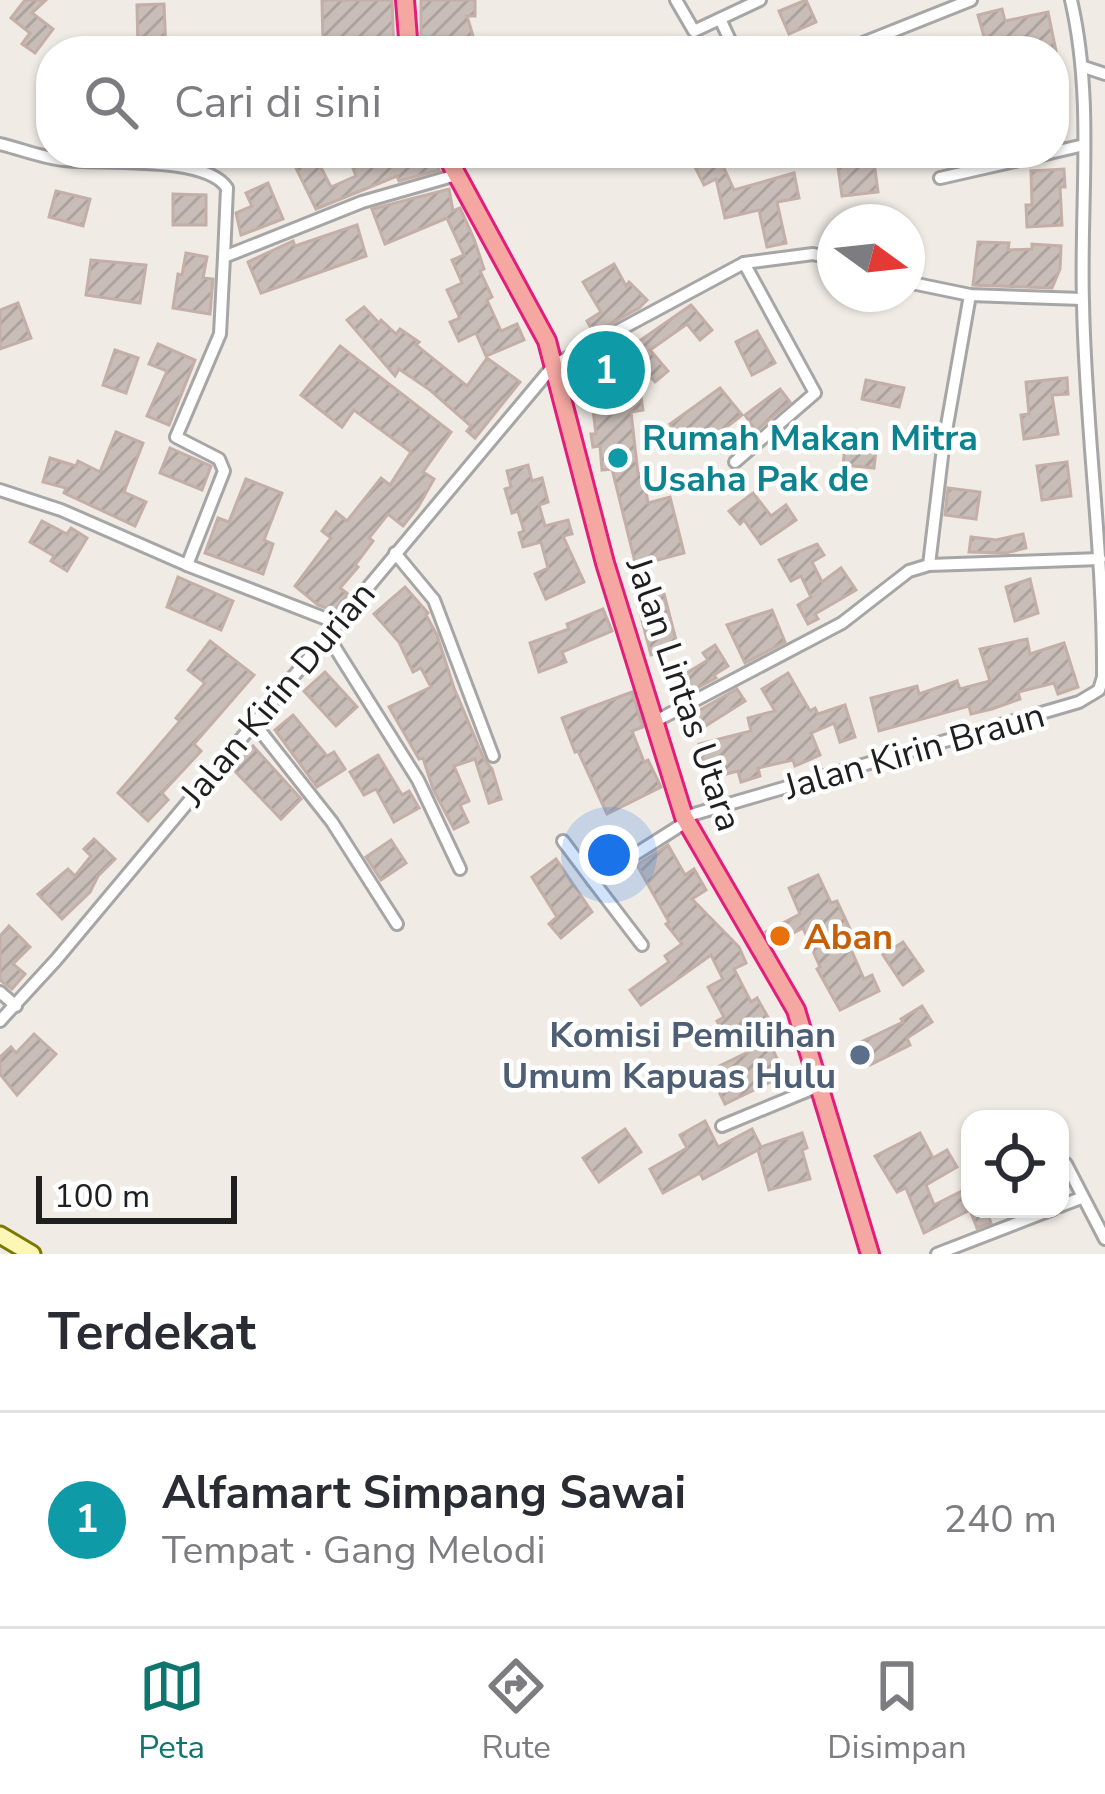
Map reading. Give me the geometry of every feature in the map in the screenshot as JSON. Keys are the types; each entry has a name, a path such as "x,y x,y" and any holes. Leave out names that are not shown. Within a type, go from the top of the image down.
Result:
{"highway":[{"path":"405,0 408,36"},
{"name":"Jalan Lintas Utara","path":"452,168 537,320 554,365 652,723 685,819 796,1010 870,1254"}],"main road":[{"path":"0,1235 32,1254"}],"street":[{"path":"676,0 694,32 760,0"},
{"path":"880,36 970,0"},
{"name":"Jalan Kirin Braun","path":"593,881 685,819 1091,697 1103,677 1082,299 1084,68 1071,0"},
{"path":"721,21 728,36"},
{"path":"1084,68 1105,74"},
{"path":"0,143 36,153"},
{"path":"1069,149 1084,146"},
{"path":"171,168 214,175 227,188 220,334 176,437 219,460 224,471 187,565"},
{"path":"940,178 985,168"},
{"path":"224,257 362,202 456,175"},
{"path":"554,365 746,262 817,255"},
{"path":"735,462 815,393 746,262"},
{"path":"925,286 970,296 1082,299"},
{"path":"929,565 943,448 970,296"},
{"name":"Jalan Kirin Durian","path":"0,1021 554,365"},
{"path":"0,490 61,510 337,623"},
{"path":"395,553 434,600 493,756"},
{"path":"652,723 842,623 909,571 929,565 1100,560"},
{"path":"327,634 418,780 460,869"},
{"path":"254,723 332,822 397,924"},
{"path":"562,841 642,945"},
{"path":"0,992 16,1006"},
{"path":"722,1126 819,1085"},
{"path":"1069,1171 1105,1239"},
{"path":"1069,1203 1081,1198"},
{"path":"937,1254 964,1249 1034,1218"}],"building":[{"path":"25,0 46,0 32,13 53,29 48,36 36,36 35,53 22,44 30,33 11,18"},
{"path":"322,0 392,0 393,36 323,36"},
{"path":"421,0 475,0 475,16 467,16 473,36 421,36"},
{"path":"806,0 816,22 789,34 779,11"},
{"path":"164,4 165,36 138,36 137,5"},
{"path":"1002,9 1005,21 1048,12 1053,36 984,36 978,15"},
{"path":"296,168 321,168 331,187 356,176 353,168 439,170 399,181 397,176 316,209"},
{"path":"696,168 724,168 734,190 794,173 799,198 777,202 786,243 767,247 759,210 725,218 716,179 704,185"},
{"path":"838,168 875,168 878,192 842,196"},
{"path":"1064,169 1062,225 1027,227 1031,171"},
{"path":"268,183 283,219 241,235 236,213 252,206 246,193"},
{"path":"449,189 453,211 460,208 474,239 484,269 480,271 492,297 487,300 501,331 517,324 524,340 486,356 476,333 459,341 450,322 460,318 447,290 462,283 452,260 464,255 447,218 385,244 372,209"},
{"path":"56,191 90,199 83,226 49,217"},
{"path":"173,194 206,195 206,225 173,225"},
{"path":"357,225 366,256 261,293 248,262 293,241 295,246"},
{"path":"978,242 1009,243 1008,250 1032,249 1032,244 1061,246 1060,269 1052,288 973,285"},
{"path":"186,253 207,257 203,278 213,279 210,314 173,308"},
{"path":"91,260 146,265 140,303 86,295"},
{"path":"614,264 626,286 629,282 647,300 594,333 587,321 601,312 583,282"},
{"path":"18,303 31,338 0,349 0,310"},
{"path":"691,305 712,330 700,340 687,324 650,350 668,371 655,382 636,361 643,410 631,412 638,474 643,473 648,503 670,497 684,553 636,566 612,469 602,470 600,446 593,447 591,434 596,434 583,363 618,356"},
{"path":"364,307 396,334 400,329 419,342 416,345 467,386 487,358 520,382 475,438 467,431 471,426 430,390 399,369 395,376 347,320"},
{"path":"757,331 775,363 752,375 736,342"},
{"path":"158,344 195,360 169,425 147,416 167,371 149,364"},
{"path":"340,346 451,432 423,472 434,479 418,507 403,526 388,514 369,538 373,541 358,567 340,588 348,594 334,611 295,586 331,538 322,531 336,512 347,521 381,478 390,485 411,452 354,410 342,427 301,395"},
{"path":"115,350 138,358 126,393 103,385"},
{"path":"1067,378 1068,394 1052,395 1058,434 1024,439 1021,415 1029,414 1026,382"},
{"path":"866,380 904,388 899,407 862,399"},
{"path":"720,388 742,415 688,450 670,424"},
{"path":"780,389 790,402 756,431 745,415"},
{"path":"116,432 143,443 124,492 146,502 135,526 64,493 66,488 43,482 50,458 76,466 78,461 100,472"},
{"path":"846,439 877,441 874,468 843,465"},
{"path":"170,448 211,466 202,490 160,473"},
{"path":"1067,462 1071,496 1042,500 1037,466"},
{"path":"528,465 532,481 542,478 548,502 539,505 545,526 568,520 572,534 563,536 584,582 546,599 535,574 548,568 541,542 523,547 518,511 512,513 505,489 511,487 507,471"},
{"path":"246,479 282,493 264,540 273,544 263,574 205,553 218,518 229,522"},
{"path":"948,488 980,492 976,519 945,515"},
{"path":"753,493 771,516 786,505 796,520 761,544 744,520 740,524 729,511"},
{"path":"42,521 67,534 71,528 87,538 67,571 51,561 54,556 30,542"},
{"path":"1023,534 1026,548 969,552 971,537 996,540"},
{"path":"817,544 824,555 812,562 822,582 841,568 856,590 815,614 818,619 808,624 798,605 811,597 801,576 791,581 779,560"},
{"path":"178,577 233,601 221,630 167,607"},
{"path":"1030,579 1038,613 1015,621 1006,587"},
{"path":"405,587 428,613 501,799 489,803 475,759 454,766 469,801 460,805 468,822 454,829 423,758 419,759 389,707 431,687 421,668 413,672 399,642 374,614"},
{"path":"663,590 678,648 651,655 636,597"},
{"path":"603,609 612,631 562,652 566,662 539,672 530,643 569,629 567,624"},
{"path":"772,610 785,642 745,663 727,625"},
{"path":"1027,639 1030,654 1064,643 1078,687 1058,694 1054,683 1018,692 1020,699 992,709 971,714 969,706 879,731 871,698 917,686 919,694 957,681 960,689 990,681 980,649"},
{"path":"210,641 254,675 194,744 201,751 162,793 168,800 148,821 118,793 180,721 176,718 205,683 188,670"},
{"path":"715,645 728,666 684,695 675,680 708,660 703,653"},
{"path":"325,672 357,707 336,726 304,691"},
{"path":"788,673 810,711 815,708 818,714 845,705 855,737 840,742 834,723 811,733 820,755 795,766 793,760 758,768 760,776 741,782 738,771 708,779 699,744 751,731 748,718 775,711 762,689"},
{"path":"737,689 745,701 693,734 684,719"},
{"path":"632,692 643,727 632,731 661,787 607,814 562,718"},
{"path":"293,715 327,756 334,752 345,769 317,787 275,730"},
{"path":"253,746 301,799 281,819 231,767"},
{"path":"378,755 402,795 409,791 419,808 394,822 376,789 364,795 350,772"},
{"path":"94,839 115,859 62,919 38,894 68,869 75,876 91,856 84,849"},
{"path":"391,840 406,863 381,880 366,857"},
{"path":"668,845 685,875 694,869 706,890 692,899 739,947 746,963 734,969 751,1002 757,998 769,1019 728,1041 717,1021 724,1017 708,987 723,979 711,955 641,1005 630,990 669,962 665,956 682,944 666,924 637,865"},
{"path":"556,859 592,912 561,938 549,924 557,917 532,877"},
{"path":"818,875 831,903 837,901 856,942 849,945 864,979 872,975 879,991 840,1010 817,969 803,928 772,944 766,932 800,914 789,888"},
{"path":"9,926 30,947 13,964 25,974 12,989 0,980 0,936"},
{"path":"903,942 923,971 903,985 883,955"},
{"path":"922,1006 932,1022 907,1038 910,1045 870,1065 859,1043 903,1022"},
{"path":"34,1034 56,1054 17,1095 0,1074 0,1057 11,1047 16,1053"},
{"path":"769,1042 785,1075 725,1104 709,1071"},
{"path":"705,1121 718,1147 752,1129 761,1147 802,1133 810,1179 769,1190 758,1150 703,1179 700,1173 663,1193 650,1169 687,1148 680,1135"},
{"path":"625,1129 641,1152 599,1182 583,1158"},
{"path":"920,1133 933,1158 947,1150 957,1167 926,1185 934,1205 961,1192 961,1214 924,1233 906,1188 897,1192 875,1156"},
{"path":"973,1218 989,1218 991,1223 977,1228"}],"place":[{"name":"Alfamart Simpang Sawai","path":"606,370"},
{"name":"Rumah Makan Mitra Usaha Pak de","path":"618,458"},
{"name":"Aban","path":"780,936"},
{"name":"Komisi Pemilihan Umum Kapuas Hulu","path":"860,1055"}]}
